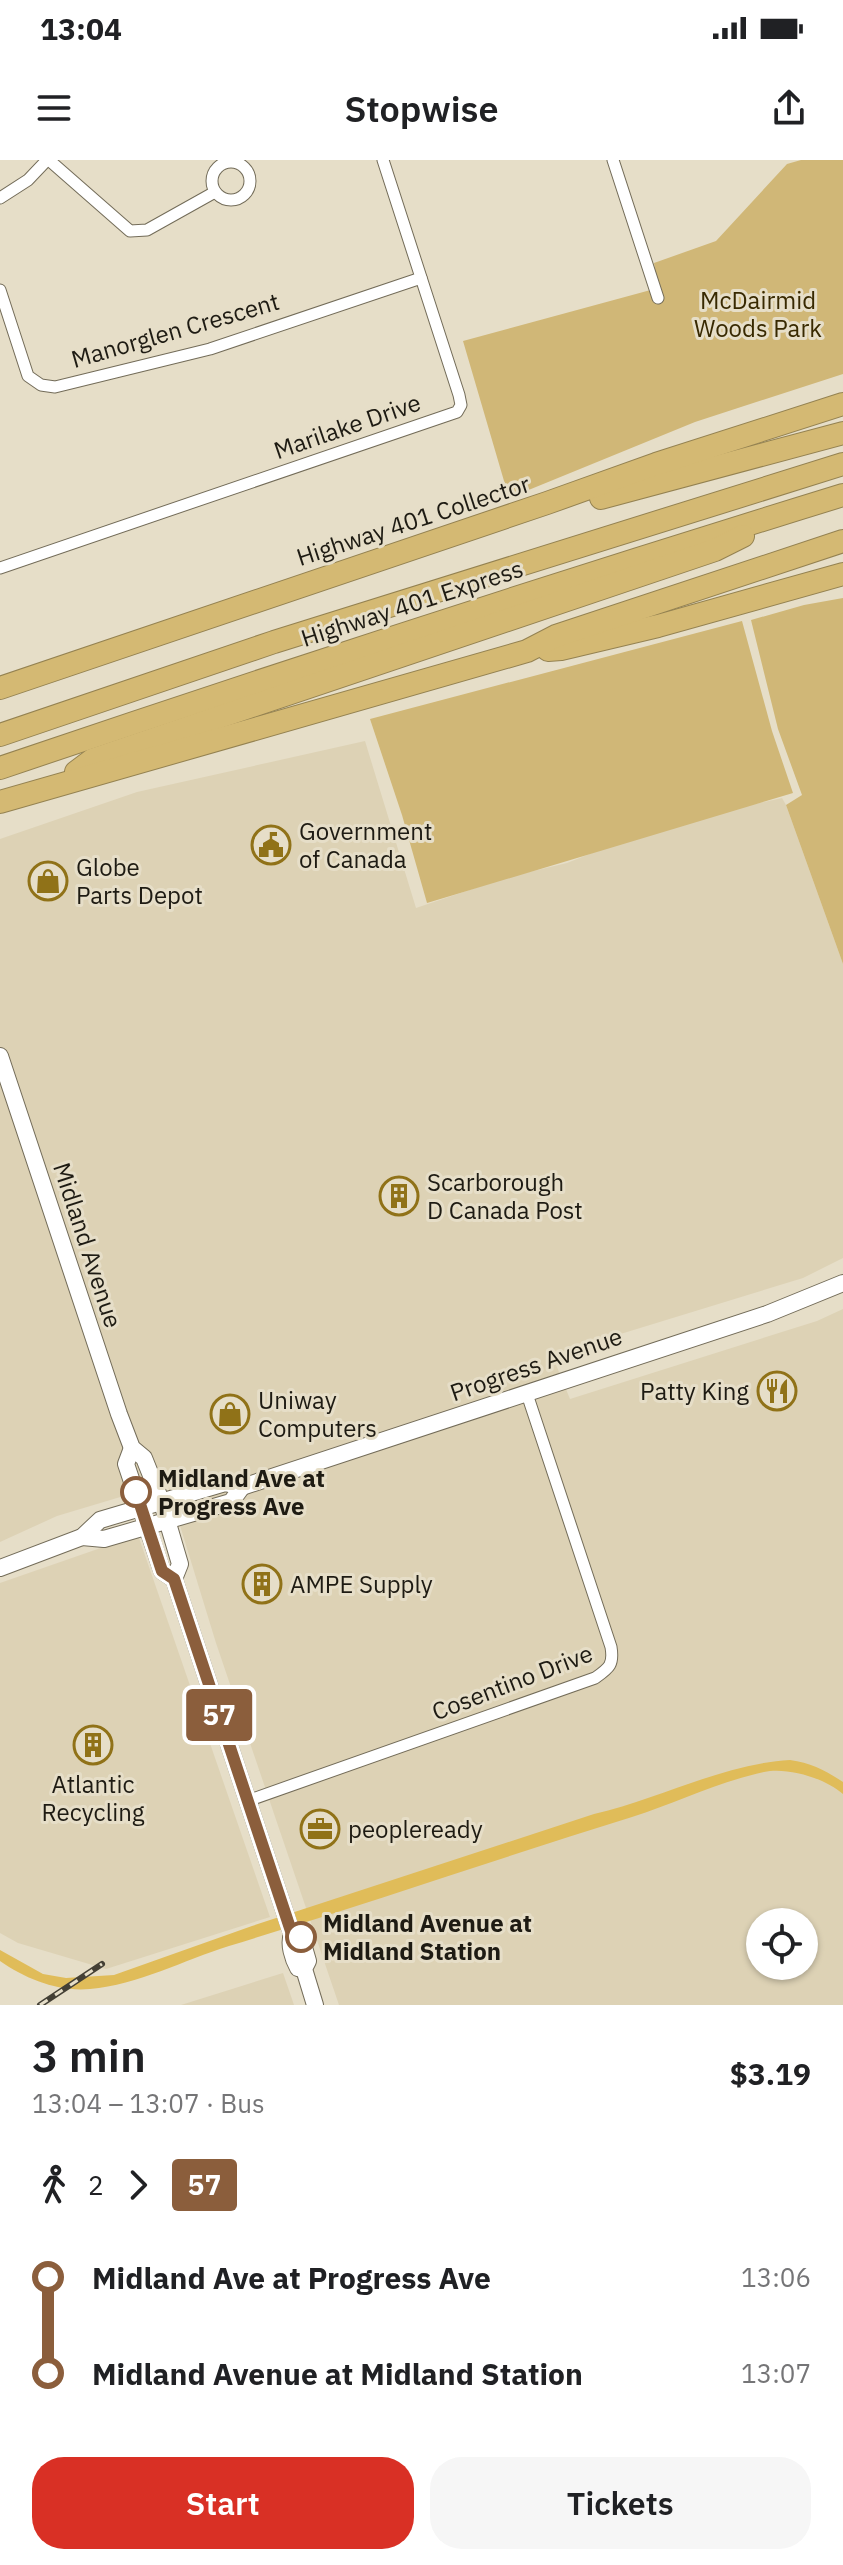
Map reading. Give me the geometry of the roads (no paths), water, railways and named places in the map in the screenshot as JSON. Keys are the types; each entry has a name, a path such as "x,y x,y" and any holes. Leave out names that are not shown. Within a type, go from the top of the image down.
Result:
{"highway":[{"name":"Highway 401 Collector","path":"0,688 656,464 843,404"},
{"path":"325,577 843,433"},
{"name":"Highway 401 Express","path":"0,735 274,642 843,464"},
{"name":"Highway 401 Express","path":"0,768 345,651 843,495"},
{"path":"59,785 92,760 715,550 804,507"},
{"path":"0,802 527,651 556,636 843,541"},
{"path":"527,651 561,649 644,629 843,574"}],"main road":[{"name":"Midland Avenue","path":"0,1056 132,1448 144,1458 162,1503 180,1564 174,1579"},
{"name":"Progress Avenue","path":"0,1568 82,1537 100,1520 225,1483 242,1487 767,1314 843,1283"},
{"name":"Midland Avenue","path":"132,1448 126,1464 147,1528 162,1571 174,1579 292,1934 290,1942 296,1964 304,1969 315,2005"},
{"name":"Progress Avenue","path":"82,1537 104,1539 231,1502 242,1487"}],"street":[{"path":"0,198 28,180 48,160 130,231 147,230 215,192"},
{"name":"Marilake Drive","path":"0,568 457,412 461,405 459,395 383,160"},
{"path":"613,160 658,298"},
{"name":"Manorglen Crescent","path":"0,290 28,376 41,385 55,387 210,349 421,278"},
{"name":"Cosentino Drive","path":"247,1801 595,1678 610,1668 614,1661 611,1647 527,1394"}],"railway":[{"path":"40,2005 102,1964"}],"place":[{"name":"Government of Canada","path":"271,845"},
{"name":"Globe Parts Depot","path":"48,881"},
{"name":"Scarborough D Canada Post","path":"399,1196"},
{"name":"Patty King","path":"777,1391"},
{"name":"Uniway Computers","path":"230,1414"},
{"name":"Midland Ave at Progress Ave","path":"136,1492"},
{"name":"AMPE Supply","path":"262,1584"},
{"name":"Atlantic Recycling","path":"93,1745"},
{"name":"peopleready","path":"320,1829"},
{"name":"Midland Avenue at Midland Station","path":"301,1937"}],"park label":[{"name":"McDairmid Woods Park","path":"758,314"}]}
